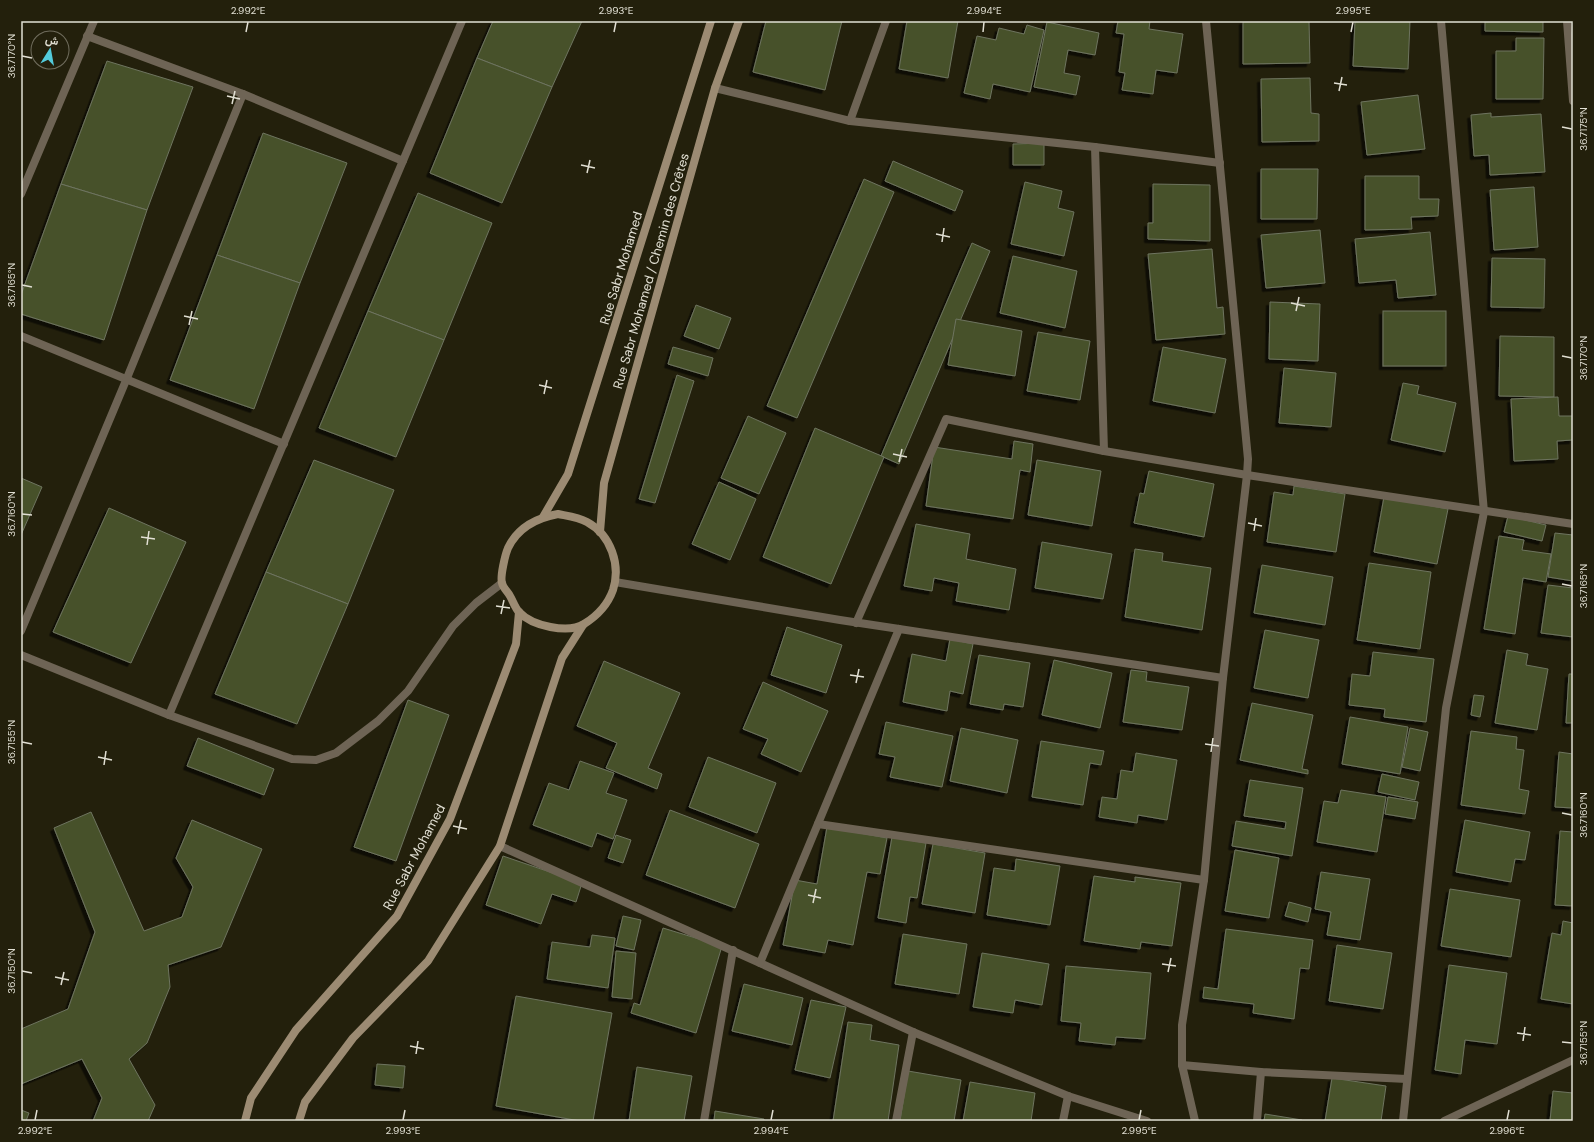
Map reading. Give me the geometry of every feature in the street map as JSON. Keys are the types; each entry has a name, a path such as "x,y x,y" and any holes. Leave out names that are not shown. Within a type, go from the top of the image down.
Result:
{"main road":[{"name":"Rue Sabr Mohamed","path":"543,517 568,474 711,21"},
{"name":"Rue Sabr Mohamed / Chemin des Crêtes","path":"600,532 604,483 715,88 739,21"},
{"path":"299,1121 305,1102 353,1038 428,961 500,846 562,658 583,625 598,614 609,599 615,582 616,564 610,546 600,532 588,522 573,516 558,514 543,517 525,526 512,540 504,558 502,582 519,612 533,622 549,627 566,628 583,625"},
{"name":"Rue Sabr Mohamed","path":"245,1121 251,1098 296,1030 397,916 450,819 516,644 519,612"}],"street":[{"path":"21,194 94,21"},
{"path":"169,715 462,21"},
{"path":"850,121 886,21"},
{"path":"1195,1121 1182,1065 1182,1025 1204,880 1223,678 1248,459 1206,21"},
{"path":"1403,1121 1446,708 1484,512 1441,21"},
{"path":"1566,21 1573,102"},
{"path":"87,36 243,94 403,161"},
{"path":"715,88 850,121 1095,147 1220,163"},
{"path":"21,631 127,378 243,94"},
{"path":"1095,147 1104,451"},
{"path":"21,336 127,378 284,444"},
{"path":"856,623 946,419 1104,451 1247,475 1484,512 1573,524"},
{"path":"21,655 169,715 292,759 316,760 336,753 378,721 408,691 453,626 476,603 502,582"},
{"path":"615,582 856,623 1223,678"},
{"path":"760,963 899,629"},
{"path":"818,824 1204,880"},
{"path":"500,846 913,1032 1068,1096 1147,1121"},
{"path":"704,1121 733,950"},
{"path":"896,1121 913,1032"},
{"path":"1444,1121 1573,1060"},
{"path":"1182,1065 1261,1072 1407,1079"},
{"path":"1257,1121 1261,1072"},
{"path":"1063,1121 1068,1096"}],"building":[{"path":"493,21 582,21 552,87 477,58"},
{"path":"766,21 842,21 825,90 753,72"},
{"path":"907,21 958,21 948,78 899,69"},
{"path":"1118,21 1150,21 1149,29 1183,34 1177,73 1156,70 1153,94 1122,90 1125,73 1119,72 1124,34 1116,33"},
{"path":"1243,21 1309,21 1310,63 1243,64"},
{"path":"1355,21 1410,21 1408,69 1353,66"},
{"path":"1485,21 1543,21 1543,32 1485,31"},
{"path":"1047,22 1099,33 1095,55 1068,50 1064,73 1080,76 1076,95 1034,87"},
{"path":"1027,25 1044,30 1030,92 993,84 990,99 964,93 977,36 996,40 999,28 1024,34"},
{"path":"1516,38 1544,38 1543,99 1496,99 1496,51 1516,51"},
{"path":"477,58 552,87 502,203 430,173"},
{"path":"107,61 193,87 147,210 61,184"},
{"path":"1310,78 1311,113 1319,114 1319,141 1262,142 1261,79"},
{"path":"1418,95 1425,149 1367,155 1361,102"},
{"path":"1491,113 1491,117 1541,114 1545,172 1490,175 1489,155 1474,156 1471,115"},
{"path":"263,133 347,163 300,283 217,255"},
{"path":"1044,143 1044,165 1013,165 1013,144"},
{"path":"893,161 963,191 955,211 885,181"},
{"path":"1261,169 1318,169 1317,219 1261,219"},
{"path":"1365,176 1419,176 1419,199 1439,199 1438,216 1411,217 1412,229 1365,230"},
{"path":"864,179 894,192 797,418 767,406"},
{"path":"1025,182 1062,191 1058,208 1074,212 1064,256 1011,244"},
{"path":"61,184 147,210 104,340 21,314 21,295"},
{"path":"1153,184 1210,185 1210,241 1148,239 1148,223 1153,223"},
{"path":"1534,187 1538,247 1494,250 1490,190"},
{"path":"418,193 492,223 444,340 368,311"},
{"path":"1320,230 1325,283 1266,288 1261,235"},
{"path":"1430,232 1436,295 1398,298 1396,280 1359,283 1355,239"},
{"path":"972,243 990,251 899,464 881,456"},
{"path":"1212,249 1217,308 1223,307 1225,334 1156,340 1148,254"},
{"path":"217,255 300,283 254,409 170,380"},
{"path":"1013,256 1077,271 1065,328 1000,313"},
{"path":"1492,258 1545,259 1544,308 1491,307"},
{"path":"1270,302 1320,304 1318,361 1269,359"},
{"path":"696,305 731,318 719,349 684,336"},
{"path":"368,311 444,340 396,457 319,428"},
{"path":"1383,311 1446,311 1446,366 1383,366"},
{"path":"956,319 1022,331 1015,376 948,365"},
{"path":"1038,332 1090,341 1080,400 1027,391"},
{"path":"1500,336 1554,337 1554,397 1499,396"},
{"path":"673,347 713,358 708,376 668,364"},
{"path":"1163,347 1226,359 1215,413 1153,401"},
{"path":"1284,368 1336,373 1331,427 1279,423"},
{"path":"677,375 694,381 655,503 639,499"},
{"path":"1403,383 1419,386 1417,394 1456,403 1445,452 1391,440"},
{"path":"1558,397 1559,416 1573,416 1573,440 1557,441 1558,459 1514,461 1511,399"},
{"path":"748,416 786,433 759,494 721,478"},
{"path":"815,428 884,457 831,584 763,557"},
{"path":"1014,441 1033,444 1030,472 1020,470 1013,519 926,506 934,447 1012,459"},
{"path":"314,460 394,490 348,604 266,572"},
{"path":"1037,460 1101,471 1092,526 1028,515"},
{"path":"1149,471 1214,484 1204,537 1134,523 1140,493 1144,494"},
{"path":"21,478 42,487 21,535"},
{"path":"719,482 756,499 730,560 692,544"},
{"path":"1294,486 1345,494 1336,552 1267,542 1274,492 1293,495"},
{"path":"1384,497 1448,509 1437,564 1374,552"},
{"path":"109,508 186,542 131,663 53,632"},
{"path":"1508,516 1546,525 1542,541 1504,532"},
{"path":"916,524 970,534 966,559 1016,569 1009,610 956,601 959,583 934,578 932,591 904,586"},
{"path":"1555,533 1573,535 1573,581 1548,577"},
{"path":"1499,536 1524,540 1522,550 1551,554 1546,582 1523,578 1515,634 1484,629"},
{"path":"1042,542 1112,554 1103,599 1035,588"},
{"path":"1135,549 1163,553 1162,561 1211,568 1202,630 1125,617"},
{"path":"1369,563 1431,572 1420,649 1357,640"},
{"path":"1262,565 1333,577 1325,625 1254,613"},
{"path":"266,572 348,604 297,724 215,694"},
{"path":"1548,585 1573,588 1573,637 1541,633"},
{"path":"787,627 842,645 826,693 771,675"},
{"path":"1265,630 1319,640 1308,698 1254,688"},
{"path":"950,639 973,644 963,694 950,691 947,711 903,702 912,654 946,661"},
{"path":"1507,650 1528,654 1526,665 1548,669 1537,730 1495,723"},
{"path":"1373,652 1434,659 1426,722 1384,717 1385,709 1349,705 1352,674 1370,676"},
{"path":"979,655 1030,663 1023,707 1004,704 1003,710 970,704"},
{"path":"1054,660 1112,673 1100,728 1042,715"},
{"path":"604,661 680,693 648,768 662,774 657,789 606,768 617,743 577,726"},
{"path":"1131,670 1147,672 1146,681 1189,687 1182,730 1123,722"},
{"path":"1569,674 1573,674 1573,723 1566,723"},
{"path":"763,682 828,711 801,772 761,754 768,739 743,729"},
{"path":"1474,695 1484,696 1480,717 1471,715"},
{"path":"408,700 449,715 396,861 354,847"},
{"path":"1252,703 1313,715 1302,769 1308,770 1308,774 1240,760"},
{"path":"1350,717 1408,727 1400,774 1342,764"},
{"path":"886,722 953,736 942,787 890,777 895,757 879,754"},
{"path":"961,728 1018,740 1007,793 950,781"},
{"path":"1410,728 1428,732 1420,771 1402,767"},
{"path":"1471,731 1517,737 1516,749 1524,750 1519,789 1529,791 1525,814 1461,805"},
{"path":"198,738 274,769 264,795 187,766"},
{"path":"1041,741 1104,751 1101,765 1090,763 1083,805 1032,797"},
{"path":"1559,752 1573,754 1573,808 1555,807"},
{"path":"1136,753 1177,760 1167,820 1138,815 1137,823 1099,817 1102,797 1117,799 1121,770 1133,772"},
{"path":"708,757 776,783 757,833 689,807"},
{"path":"580,761 614,773 606,793 627,800 613,839 597,833 592,847 533,825 549,783 569,790"},
{"path":"1382,774 1419,782 1415,800 1378,792"},
{"path":"1250,780 1303,788 1292,856 1232,846 1236,821 1285,829 1286,822 1244,816"},
{"path":"1341,790 1386,797 1377,852 1317,842 1324,801 1338,803"},
{"path":"1388,797 1418,802 1415,819 1385,814"},
{"path":"670,810 759,844 735,908 646,875"},
{"path":"91,812 144,931 182,917 193,887 176,858 192,820 262,849 221,947 168,965 170,987 147,1043 129,1059 155,1105 148,1121 93,1121 102,1098 82,1059 21,1084 21,1029 68,1009 95,932 54,828"},
{"path":"1465,820 1530,832 1525,860 1515,859 1511,882 1456,872"},
{"path":"827,827 887,838 880,874 867,872 853,945 828,940 825,953 783,945 795,880 817,884"},
{"path":"1560,831 1573,832 1573,906 1555,905"},
{"path":"616,835 631,840 623,863 608,858"},
{"path":"892,837 926,843 917,898 910,897 906,923 878,918"},
{"path":"933,844 985,853 975,913 922,904"},
{"path":"1235,850 1279,858 1269,918 1225,911"},
{"path":"503,856 582,883 576,902 552,894 541,924 486,905"},
{"path":"1016,859 1060,866 1050,925 987,915 994,868 1015,871"},
{"path":"1321,872 1370,879 1360,940 1327,935 1331,912 1315,909"},
{"path":"1094,876 1135,882 1135,877 1181,883 1172,946 1141,942 1140,949 1084,941"},
{"path":"1450,889 1520,900 1511,957 1441,946"},
{"path":"1289,902 1311,908 1308,922 1285,916"},
{"path":"623,916 641,920 634,950 616,946"},
{"path":"1563,921 1573,923 1573,1004 1541,999 1552,933 1561,935"},
{"path":"663,928 722,946 696,1033 631,1013 634,1003 640,1005"},
{"path":"1226,929 1313,940 1309,969 1300,968 1294,1019 1253,1013 1254,1004 1203,998 1204,987 1218,989"},
{"path":"903,934 967,944 959,994 895,984"},
{"path":"592,935 615,938 608,988 547,979 552,942 590,947"},
{"path":"1337,945 1392,953 1383,1009 1329,1001"},
{"path":"616,951 636,953 632,999 612,997"},
{"path":"982,953 1049,964 1042,1005 1015,1000 1013,1013 973,1007"},
{"path":"1449,965 1507,973 1497,1044 1465,1040 1461,1074 1435,1070"},
{"path":"1066,966 1151,973 1145,1039 1116,1037 1115,1045 1079,1041 1081,1023 1061,1021"},
{"path":"744,984 803,998 792,1045 732,1031"},
{"path":"516,996 612,1013 593,1121 580,1121 496,1106"},
{"path":"811,1000 846,1007 830,1078 795,1070"},
{"path":"848,1022 872,1025 870,1040 899,1045 888,1121 833,1121"},
{"path":"377,1064 405,1066 403,1088 375,1085"},
{"path":"637,1067 692,1076 684,1121 629,1121"},
{"path":"908,1071 961,1080 954,1121 900,1121"},
{"path":"1332,1078 1386,1086 1381,1121 1325,1121"},
{"path":"970,1082 1035,1093 1031,1121 963,1121"},
{"path":"1553,1091 1573,1093 1573,1121 1550,1121"},
{"path":"21,1110 29,1113 26,1121 21,1121"},
{"path":"715,1111 764,1119 764,1121 714,1121"},
{"path":"1265,1114 1302,1120 1302,1121 1264,1121"}]}
